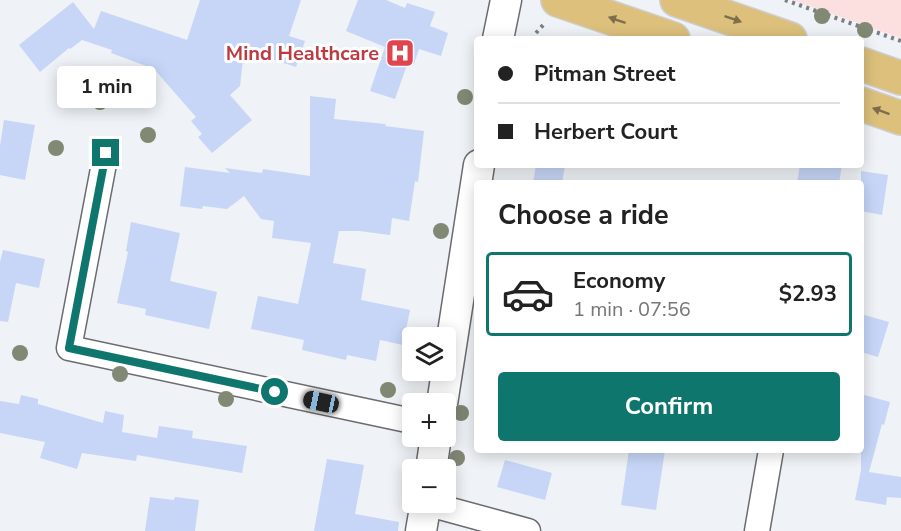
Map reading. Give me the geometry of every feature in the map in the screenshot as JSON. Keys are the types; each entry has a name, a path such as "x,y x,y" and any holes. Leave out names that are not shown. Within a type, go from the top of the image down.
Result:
{"highway":[{"path":"677,0 781,36"},
{"path":"552,11 660,36"},
{"path":"864,65 901,78"},
{"path":"864,105 901,118"}],"street":[{"path":"499,36 506,0"},
{"path":"106,153 69,348 402,419"},
{"path":"444,393 474,197"},
{"path":"757,531 770,453"},
{"path":"456,511 528,531"},
{"path":"421,531 424,513"}],"path":[{"path":"785,0 901,41"},
{"path":"536,33 552,11"}],"shaded area":[{"path":"793,0 901,0 901,38"}],"building":[{"path":"200,0 301,0 289,36 305,41 296,67 244,50 240,86 230,95 252,120 212,153 198,137 202,134 191,121 196,117 154,69 111,53 112,50 82,40 40,72 19,45 73,2 94,29 101,11 187,40"},
{"name":"Mind Healthcare","path":"358,0 386,0 405,8 407,3 435,12 430,26 448,33 441,56 419,49 414,64 408,62 395,99 370,91 385,47 346,31"},
{"path":"310,96 336,99 334,119 386,124 385,126 424,131 418,182 415,181 409,221 392,218 390,235 339,231 333,263 366,269 361,300 410,310 407,327 402,327 402,345 380,340 376,361 347,355 346,360 302,350 304,340 251,329 258,296 298,304 311,243 272,238 274,221 261,219 244,196 227,209 180,206 185,167 230,173 225,168 262,173 263,169 310,176"},
{"path":"4,120 35,125 25,180 0,175 0,146"},
{"path":"536,168 564,168 562,180 534,180"},
{"path":"800,168 842,168 840,180 798,180"},
{"path":"861,171 888,175 882,215 864,212 864,180 861,180"},
{"path":"131,222 180,233 170,281 217,292 209,329 145,315 146,309 117,303 128,252 126,251"},
{"path":"3,250 45,259 39,288 16,283 8,322 0,321 0,262"},
{"path":"864,315 889,322 878,357 864,353"},
{"path":"21,395 38,399 38,404 103,423 105,411 124,415 122,432 157,438 159,426 193,431 192,438 247,446 242,473 137,455 136,461 82,453 77,469 40,458 45,442 0,433 0,401 19,404"},
{"path":"864,395 890,402 869,472 901,477 901,498 887,497 886,505 855,500 861,470 861,453 864,453"},
{"path":"629,453 665,453 656,510 621,505"},
{"path":"327,459 364,465 355,514 399,522 398,531 314,531"},
{"path":"505,460 552,473 545,500 497,487"},
{"path":"150,497 199,500 195,531 145,531"}],"place":[{"name":"Mind Healthcare","path":"400,53"}],"route":[{"path":"106,153 69,348 275,392"}]}
